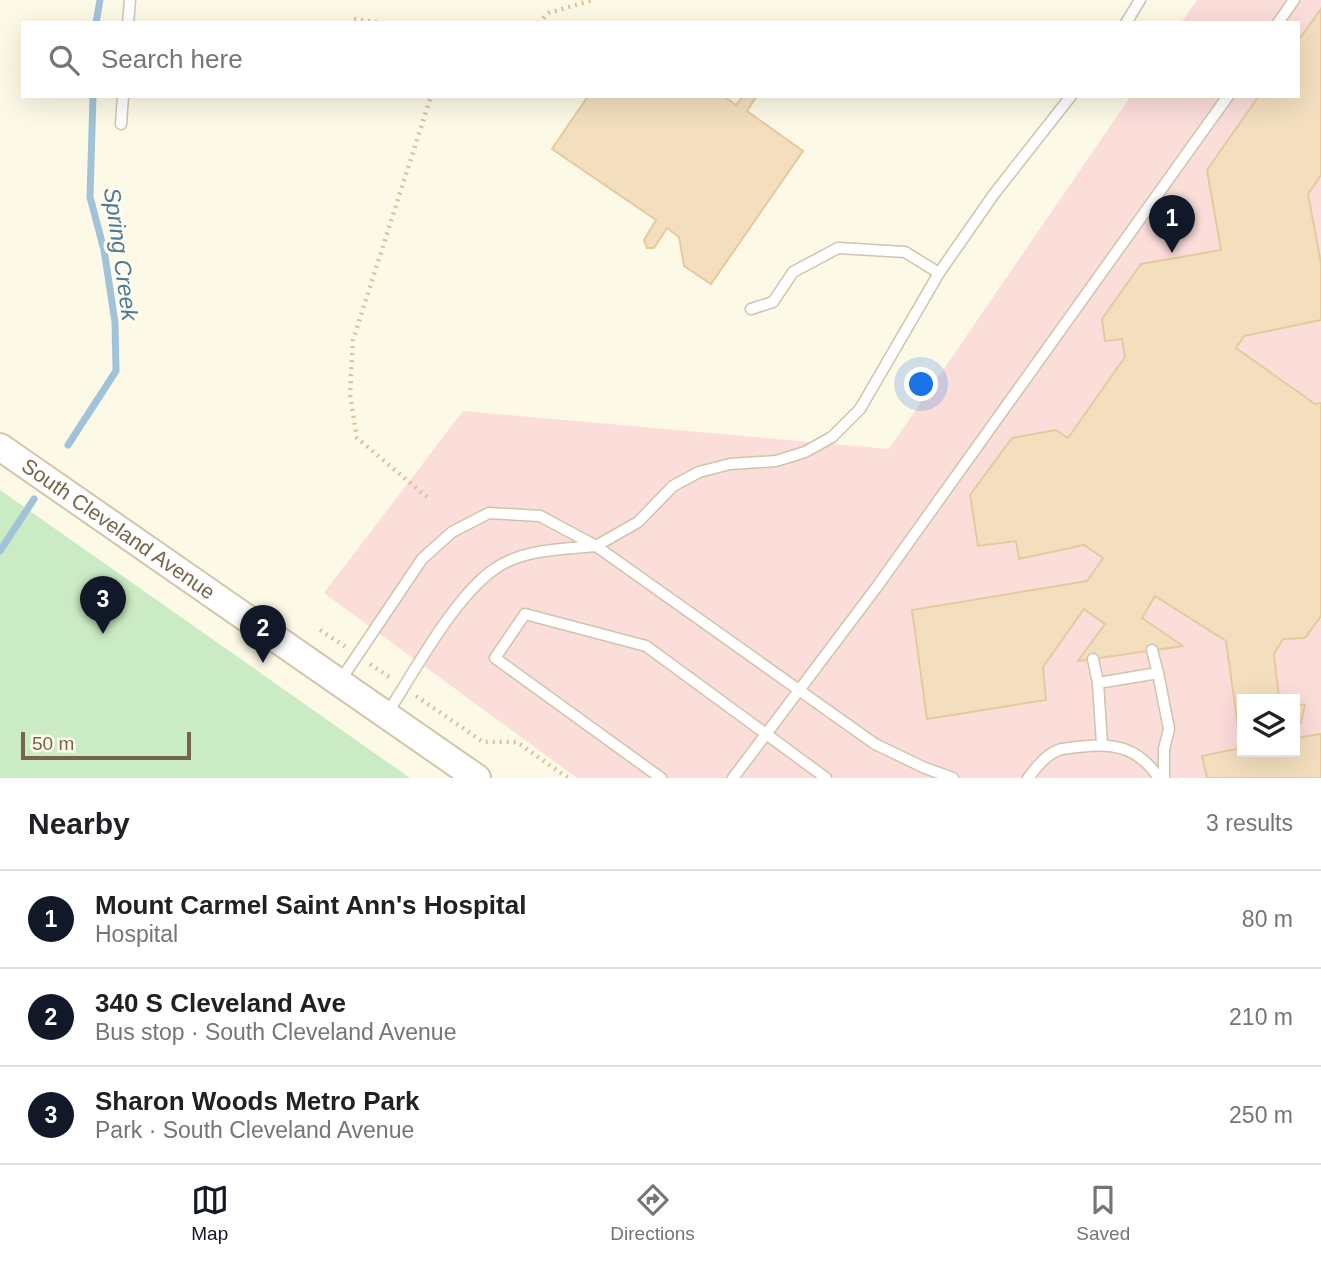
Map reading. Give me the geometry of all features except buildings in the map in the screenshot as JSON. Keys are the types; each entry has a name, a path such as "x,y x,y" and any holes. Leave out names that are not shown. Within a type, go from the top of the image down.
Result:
{"main road":[{"name":"South Cleveland Avenue","path":"0,447 477,778"}],"lane":[{"path":"128,21 131,0"},
{"path":"1127,21 1140,0"},
{"path":"1279,21 1294,0"},
{"path":"121,124 123,98"},
{"path":"386,715 462,600 497,567 533,553 596,545 638,522 673,486 699,472 730,464 776,461 805,452 832,437 860,409 939,273 994,194 1069,98"},
{"path":"733,778 876,588 1227,98"},
{"path":"751,309 773,302 793,272 838,248 905,253 939,273"},
{"path":"340,682 422,559 452,532 489,513 540,516 596,545 875,744 953,778"},
{"path":"661,778 495,658 525,614 646,646 827,778"},
{"path":"1152,650 1169,729 1164,748 1164,778"},
{"path":"1093,659 1098,683 1102,744"},
{"path":"1098,683 1158,673"},
{"path":"1028,778 1057,750 1102,744 1125,748 1137,755 1148,762 1159,778"}],"path":[{"path":"540,21 549,13 592,0"},
{"path":"354,19 368,21"},
{"path":"426,497 357,438 350,395 353,340 429,98"},
{"path":"320,630 483,742 517,742 568,778"}],"shaded area":[{"path":"1197,0 1321,0 1321,778 577,778 324,593 463,411 889,449 1130,98 1300,98 1300,21 1182,21"}],"green space":[{"path":"0,490 410,778 0,778"}],"waterway":[{"name":"Spring Creek","path":"96,21 100,0"},
{"name":"Spring Creek","path":"68,445 116,371 115,322 104,250 90,197 93,98"},
{"name":"Spring Creek","path":"0,551 34,499"}],"place":[{"name":"Mount Carmel Saint Ann's Hospital","path":"1172,253"},
{"name":"Sharon Woods Metro Park","path":"103,634"},
{"name":"340 S Cleveland Ave","path":"263,663"}]}
